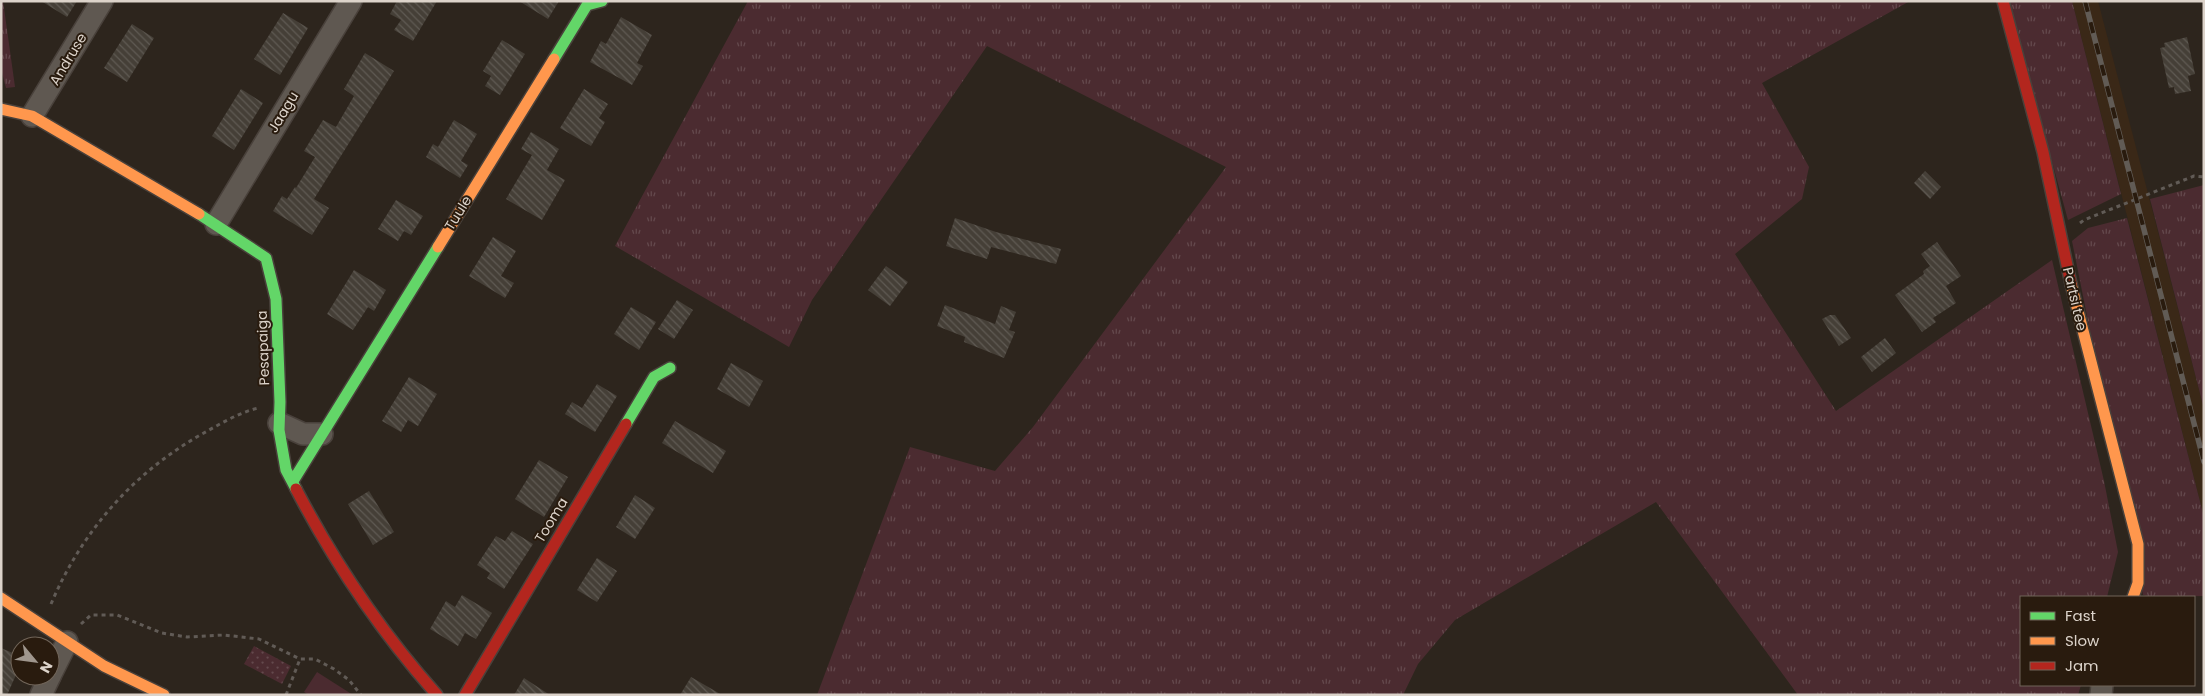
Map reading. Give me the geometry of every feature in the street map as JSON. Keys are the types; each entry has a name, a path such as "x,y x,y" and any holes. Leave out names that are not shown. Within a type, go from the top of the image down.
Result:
{"street":[{"name":"Andruse","path":"32,116 102,1"},
{"name":"Jaagu","path":"216,224 351,1"},
{"name":"Tuule","path":"293,482 587,5 602,1"},
{"name":"Partsi tee","path":"2003,1 2043,152 2061,241 2098,394 2138,544 2138,583 2133,596"},
{"name":"Pesapaiga","path":"1,109 32,116 216,224 266,258 276,299 280,402 279,423 286,470 313,522 368,607 416,671 437,695"},
{"name":"Tooma","path":"465,695 654,378 670,368"},
{"path":"279,423 303,434 322,434"},
{"path":"1,598 104,666 164,695"},
{"path":"60,655 66,642"}],"path":[{"path":"2061,241 2084,220 2194,176 2204,177"},
{"path":"41,626 72,564 100,519 144,473 182,445 220,424 251,410 280,402"},
{"path":"66,642 78,626 91,615 116,615 162,633 187,637 224,634 259,639 300,659 315,659 349,680 361,695"},
{"path":"286,695 300,659"}],"shaded area":[{"path":"2072,1 2098,1 2204,409 2204,517"}],"green space":[{"path":"1,1 3,1 15,87 6,88 1,69"},
{"path":"748,1 1910,1 1762,83 1809,167 1802,199 1735,254 1836,411 2052,260 2104,481 2118,552 2107,596 2020,596 2020,686 2081,686 2078,695 1798,695 1656,502 1455,620 1418,664 1403,695 817,695 910,447 995,471 1033,427 1226,167 987,46 812,300 789,347 615,246"},
{"path":"2008,1 2072,1 2121,194 2068,220"},
{"path":"2204,185 2204,409 2150,199"},
{"path":"2127,218 2204,517 2204,596 2143,595 2072,241 2088,228"},
{"path":"254,646 291,666 282,684 244,664"},
{"path":"317,672 353,695 309,695 304,692"}],"building":[{"path":"41,1 77,1 67,17"},
{"path":"397,1 437,1 413,41 394,30 401,20 390,14"},
{"path":"519,1 559,1 548,19"},
{"path":"283,13 308,28 280,75 254,59"},
{"path":"621,17 652,35 637,63 643,66 632,85 590,62 601,41 606,44"},
{"path":"132,24 154,38 127,82 104,68"},
{"path":"2187,37 2195,74 2188,76 2191,91 2175,94 2174,87 2169,88 2160,48 2165,47 2164,43"},
{"path":"502,40 525,54 500,95 485,86 491,76 483,71"},
{"path":"365,53 394,71 314,199 329,208 312,235 273,211 282,196 287,199 296,188 315,157 304,151 323,120 336,127 354,96 344,89"},
{"path":"241,89 263,103 234,150 212,136"},
{"path":"584,89 608,104 599,118 605,122 591,146 560,128"},
{"path":"454,120 477,134 461,161 468,165 460,178 426,157 433,144 438,147"},
{"path":"531,132 559,149 547,170 565,180 542,220 506,199 532,155 521,149"},
{"path":"1925,171 1941,187 1930,199 1914,183"},
{"path":"396,200 423,216 411,235 404,231 398,241 378,229"},
{"path":"955,218 996,232 1061,249 1056,264 991,247 987,259 946,246"},
{"path":"493,237 516,251 501,276 514,283 505,298 469,276"},
{"path":"1937,242 1961,276 1946,286 1956,303 1933,318 1936,322 1922,332 1895,295 1924,274 1923,271 1930,266 1921,254"},
{"path":"886,266 908,282 890,306 868,290"},
{"path":"354,270 386,290 374,311 368,307 353,330 327,314"},
{"path":"677,300 693,310 674,339 658,329"},
{"path":"945,305 995,324 1001,306 1016,312 1009,330 1015,332 1004,358 964,342 965,337 937,326"},
{"path":"631,307 656,322 639,350 614,334"},
{"path":"1835,315 1851,338 1839,346 1822,319"},
{"path":"1885,338 1896,353 1872,372 1861,357"},
{"path":"731,363 763,381 749,407 717,389"},
{"path":"409,377 437,394 418,426 408,420 401,432 382,421"},
{"path":"597,384 617,396 595,432 565,414 572,402 582,408"},
{"path":"675,421 726,451 713,473 662,443"},
{"path":"539,460 568,477 544,517 515,499"},
{"path":"369,491 394,532 373,545 348,504"},
{"path":"635,495 655,508 635,539 616,527"},
{"path":"512,531 533,544 504,589 487,578 490,573 477,565 496,536 505,541"},
{"path":"597,558 617,571 597,602 577,590"},
{"path":"462,595 492,613 476,639 465,633 458,646 430,629 446,601 455,607"},
{"path":"1,648 10,652 11,686 7,695 1,695"},
{"path":"691,677 722,695 680,695"},
{"path":"524,678 550,695 514,695"}],"railway":[{"path":"2085,1 2204,462"}],"traffic: fast":[{"path":"554,59 587,5 602,1"},
{"path":"199,214 266,258 276,299 280,402 279,430 286,470 296,489"},
{"path":"293,481 438,247"},
{"path":"626,424 654,377 670,368"}],"traffic: slow":[{"path":"438,247 554,59"},
{"path":"1,109 32,116 199,214"},
{"path":"2071,284 2138,544 2138,583 2133,596"},
{"path":"1,598 104,666 164,695"}],"traffic: jam":[{"path":"2003,1 2043,152 2071,284"},
{"path":"465,695 626,424"},
{"path":"296,489 326,543 360,596 397,647 437,695"}]}
